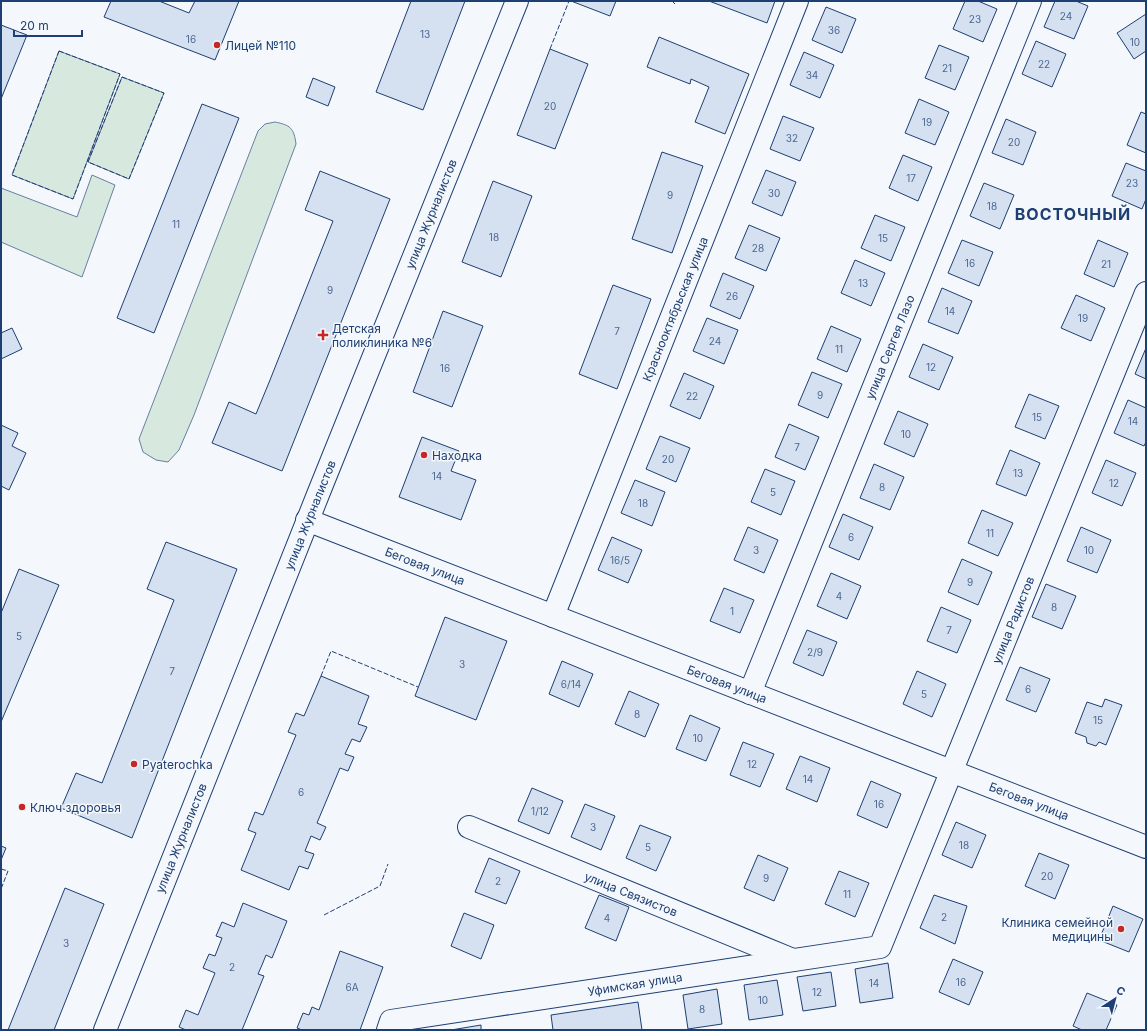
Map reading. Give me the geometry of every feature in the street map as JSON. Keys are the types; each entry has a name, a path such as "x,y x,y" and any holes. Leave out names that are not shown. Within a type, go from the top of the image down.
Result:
{"street":[{"name":"улица Журналистов","path":"105,1030 307,520 517,1"},
{"name":"Краснооктябрьская улица","path":"553,616 798,1"},
{"name":"улица Сергея Лазо","path":"750,693 1030,1"},
{"name":"улица Радистов","path":"880,947 1146,293"},
{"name":"Беговая улица","path":"307,520 1146,847"},
{"name":"улица Связистов","path":"469,827 794,960"},
{"name":"Уфимская улица","path":"390,1026 880,947"}],"shaded area":[{"path":"59,51 120,74 73,199 12,175"},
{"path":"122,77 164,93 129,179 88,162"},
{"path":"275,122 284,124 290,128 294,134 296,144 194,415 179,450 168,462 156,460 143,452 139,439 258,131 265,124"},
{"path":"92,175 115,185 82,277 1,242 1,188 77,217"}],"building":[{"path":"111,1 159,1 189,13 195,1 239,1 215,60 104,17"},
{"path":"411,1 465,1 423,110 376,92"},
{"path":"571,1 616,1 610,16"},
{"path":"709,1 775,1 767,23"},
{"path":"965,1 978,1 997,9 983,42 953,29"},
{"path":"1055,1 1076,1 1088,6 1074,39 1044,27"},
{"path":"826,7 856,19 842,53 812,40"},
{"path":"1146,14 1146,51 1134,59 1117,33"},
{"path":"1,25 27,35 1,99"},
{"path":"659,37 749,74 725,134 695,122 709,87 691,79 690,84 647,67"},
{"path":"1036,41 1066,54 1052,87 1022,74"},
{"path":"939,45 969,57 955,90 925,78"},
{"path":"550,49 588,64 555,149 517,135"},
{"path":"804,52 834,65 820,98 790,85"},
{"path":"313,78 335,87 328,106 306,97"},
{"path":"919,99 949,112 935,145 905,133"},
{"path":"202,104 239,118 154,333 117,318"},
{"path":"1141,112 1146,114 1146,153 1127,145"},
{"path":"783,116 814,128 800,161 770,149"},
{"path":"1006,119 1036,132 1023,165 992,153"},
{"path":"662,152 703,166 672,253 632,239"},
{"path":"903,155 932,167 918,201 889,188"},
{"path":"1126,163 1146,171 1146,199 1142,209 1112,196"},
{"path":"766,170 796,182 782,216 752,203"},
{"path":"320,171 390,199 282,471 212,443 229,402 256,414 270,380 333,221 305,210"},
{"path":"493,181 532,196 501,277 462,262"},
{"path":"984,183 1014,195 1000,229 970,216"},
{"path":"875,215 905,227 891,261 861,248"},
{"path":"749,225 780,238 766,271 735,258"},
{"path":"962,240 993,252 979,286 948,273"},
{"path":"1098,240 1128,253 1114,287 1084,274"},
{"path":"855,260 885,273 871,306 841,293"},
{"path":"723,273 754,286 740,319 710,306"},
{"path":"613,285 651,299 617,389 579,374"},
{"path":"942,288 972,301 958,334 928,322"},
{"path":"1076,295 1105,308 1091,341 1061,328"},
{"path":"443,311 483,326 452,407 413,392"},
{"path":"707,318 738,330 724,364 693,351"},
{"path":"831,326 861,339 847,372 817,359"},
{"path":"12,328 22,349 1,359 1,333"},
{"path":"923,344 953,357 939,390 909,377"},
{"path":"1146,348 1146,379 1135,374"},
{"path":"812,372 842,384 828,418 798,405"},
{"path":"684,373 714,386 700,419 670,406"},
{"path":"1029,394 1059,406 1045,439 1015,427"},
{"path":"1128,400 1146,408 1146,442 1144,446 1114,433"},
{"path":"898,411 928,424 914,457 884,444"},
{"path":"789,424 819,437 805,470 775,457"},
{"path":"1,425 18,433 12,446 26,453 9,490 1,486"},
{"path":"660,436 690,448 676,482 646,469"},
{"path":"422,437 459,451 451,471 476,480 461,520 399,497"},
{"path":"1010,450 1040,463 1026,496 996,484"},
{"path":"1106,460 1136,473 1122,506 1092,493"},
{"path":"874,464 904,477 890,510 860,498"},
{"path":"765,469 795,481 781,515 751,502"},
{"path":"635,480 665,492 652,526 621,513"},
{"path":"982,510 1013,523 998,556 968,543"},
{"path":"843,514 873,527 859,560 829,547"},
{"path":"748,527 778,540 764,573 734,560"},
{"path":"1081,527 1111,540 1097,573 1067,561"},
{"path":"612,537 642,550 628,583 598,570"},
{"path":"166,542 237,569 132,838 61,808 76,773 102,783 174,600 147,589"},
{"path":"962,559 992,572 978,605 948,592"},
{"path":"19,569 59,585 1,722 1,613"},
{"path":"831,573 861,586 847,619 817,606"},
{"path":"1046,584 1076,596 1062,629 1032,617"},
{"path":"724,588 754,600 740,633 710,621"},
{"path":"941,607 971,620 957,653 927,641"},
{"path":"445,617 507,641 476,720 415,696"},
{"path":"807,630 837,642 823,676 793,663"},
{"path":"562,661 593,674 579,707 549,694"},
{"path":"1020,667 1050,679 1036,712 1006,700"},
{"path":"917,671 946,684 932,717 903,704"},
{"path":"321,676 369,696 358,724 367,727 360,742 352,739 345,754 354,757 348,771 340,768 317,823 326,827 320,840 311,836 305,851 314,854 308,869 299,866 289,890 241,870 256,833 248,830 255,812 263,815 296,735 288,732 296,713 304,716"},
{"path":"629,691 659,704 645,737 615,724"},
{"path":"1105,699 1122,705 1106,745 1099,742 1096,746 1087,743 1086,737 1075,733 1087,702 1102,707"},
{"path":"690,715 720,728 706,761 676,749"},
{"path":"743,742 774,754 760,787 730,775"},
{"path":"800,756 830,768 817,802 786,789"},
{"path":"871,781 901,794 887,828 857,815"},
{"path":"532,788 563,801 549,834 518,821"},
{"path":"585,804 615,816 601,850 571,837"},
{"path":"956,822 986,835 972,868 942,855"},
{"path":"640,825 671,837 656,871 626,858"},
{"path":"1,846 6,848 1,860"},
{"path":"1039,853 1069,865 1055,899 1025,886"},
{"path":"758,855 788,868 774,901 744,888"},
{"path":"489,858 520,871 506,904 475,892"},
{"path":"839,871 869,883 855,917 825,904"},
{"path":"65,888 104,904 54,1030 8,1030"},
{"path":"599,895 629,907 616,941 585,928"},
{"path":"934,895 967,906 955,944 920,928"},
{"path":"243,903 287,921 272,958 266,955 258,974 264,976 242,1030 186,1030 179,1027 186,1010 198,1015 215,973 203,968 209,954 215,956 222,938 216,936 222,922 234,927"},
{"name":"Клиника семейной медицины","path":"1113,906 1143,919 1129,952 1099,940"},
{"path":"464,913 494,925 481,959 451,946"},
{"path":"340,951 383,967 360,1030 302,1030 297,1028 303,1013 309,1015 312,1007 319,1010"},
{"path":"953,959 983,972 969,1005 939,992"},
{"path":"888,963 893,998 860,1003 855,969"},
{"path":"831,972 836,1006 803,1011 797,977"},
{"path":"777,980 783,1015 749,1020 744,985"},
{"path":"717,989 722,1024 688,1029 683,995"},
{"path":"1087,993 1117,1005 1106,1030 1082,1030 1073,1026"},
{"path":"638,1002 642,1030 553,1030 551,1015"},
{"path":"481,1025 481,1030 451,1030"}],"fence":[{"path":"550,49 569,1"},
{"path":"672,1 675,4"},
{"path":"59,51 120,74 73,199 12,175 59,51"},
{"path":"122,77 164,93 129,179 88,162 122,77"},
{"path":"321,676 331,651 418,687"},
{"path":"324,915 380,886 388,864"},
{"path":"1,869 8,871 1,889"}],"place":[{"name":"Лицей №110","path":"217,45"},
{"name":"Детская поликлиника №6","path":"323,335"},
{"name":"Находка","path":"424,455"},
{"name":"Pyaterochka","path":"134,764"},
{"name":"Ключ здоровья","path":"22,807"},
{"name":"Клиника семейной медицины","path":"1121,929"}],"district":[{"name":"ВОСТОЧНЫЙ","path":"1073,214"}]}
